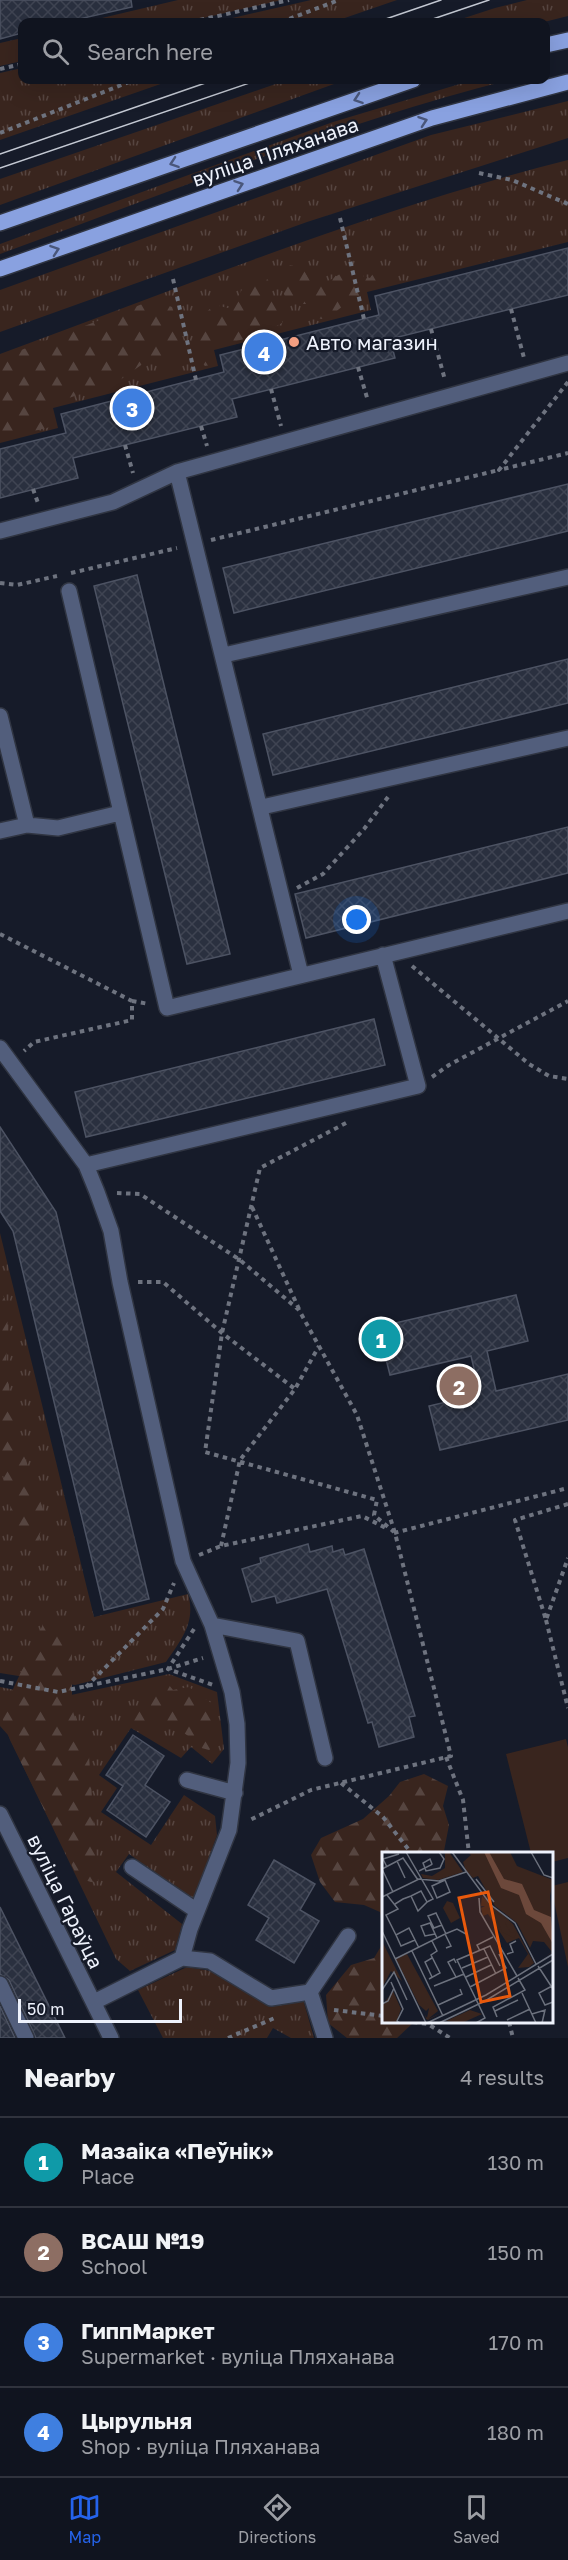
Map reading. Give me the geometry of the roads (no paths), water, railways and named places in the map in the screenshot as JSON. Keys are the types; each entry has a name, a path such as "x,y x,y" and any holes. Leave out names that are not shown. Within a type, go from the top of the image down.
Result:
{"main road":[{"path":"550,44 568,40"},
{"name":"вуліца Пляханава","path":"0,269 432,118 568,82"},
{"name":"вуліца Пляханава","path":"0,223 401,84"}],"street":[{"path":"0,531 112,502 177,472 568,363"},
{"path":"177,472 262,807 301,975"},
{"path":"224,655 568,578"},
{"path":"69,591 167,1008 568,911"},
{"path":"0,716 27,825"},
{"path":"262,807 568,738"},
{"path":"0,831 27,825 58,828 120,813"},
{"path":"86,1165 418,1086 390,953"},
{"path":"0,1048 86,1165 98,1192 111,1231 120,1282 183,1561 209,1618 232,1692 237,1724 238,1763 229,1830 197,1911 182,1958"},
{"path":"209,1618 297,1641 325,1758"},
{"path":"187,1780 235,1793"},
{"name":"вуліца Гараўца","path":"0,1814 111,2038"},
{"path":"132,1867 197,1911"},
{"path":"94,2001 182,1958 210,1961 271,1998 310,1992 348,1936"},
{"path":"0,1984 26,2038"},
{"path":"310,1992 325,2038"}],"tram line":[{"path":"389,18 441,0"},
{"path":"436,18 489,0"},
{"path":"0,154 202,84"},
{"path":"0,168 246,84"}],"place":[{"name":"Авто магазин","path":"294,342"},
{"name":"Цырульня","path":"264,352"},
{"name":"ГиппМаркет","path":"132,408"},
{"name":"Мазаіка «Пеўнік»","path":"381,1339"},
{"name":"ВСАШ №19","path":"459,1386"}]}
